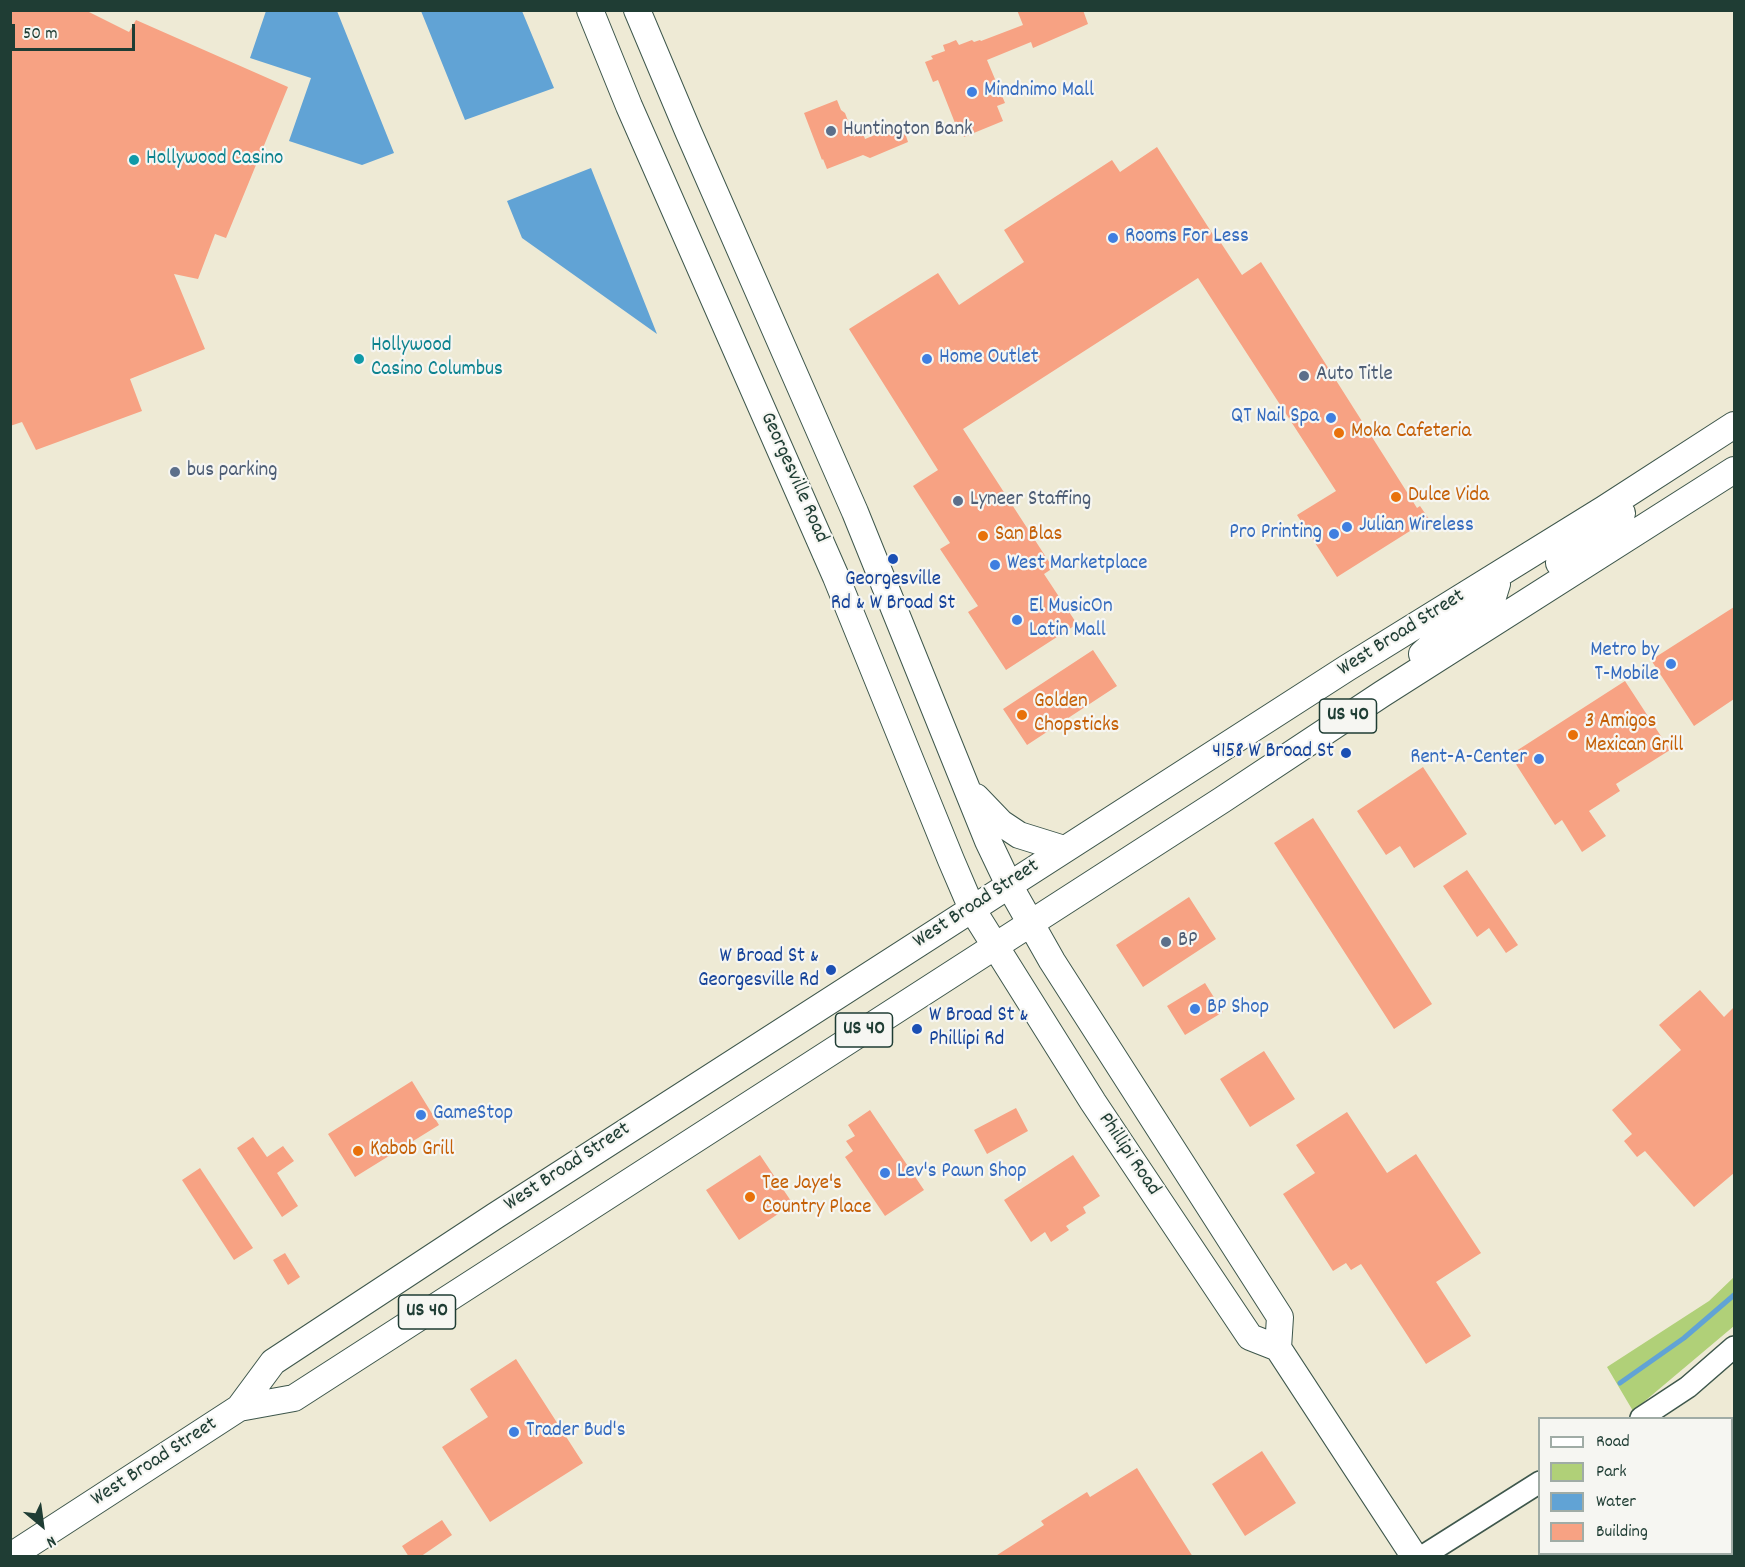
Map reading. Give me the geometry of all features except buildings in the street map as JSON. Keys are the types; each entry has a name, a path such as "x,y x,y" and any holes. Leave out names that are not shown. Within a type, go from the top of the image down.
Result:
{"main road":[{"name":"Georgesville Road","path":"590,10 629,106 836,577 972,909 995,946"},
{"name":"Georgesville Road","path":"637,10 850,501 988,841 1031,924"},
{"name":"West Broad Street","path":"11,1557 239,1408 273,1362 495,1216 1347,668 1734,425"},
{"name":"West Broad Street","path":"239,1408 294,1398 1031,924 1524,603 1734,470"},
{"path":"1524,603 1520,596 1525,586 1573,555 1625,511 1654,477"},
{"path":"1257,777 1287,740 1426,651 1460,619 1493,597 1501,572"},
{"path":"967,789 1001,823 1019,835 1064,849"},
{"name":"Phillipi Road","path":"995,946 1110,1129 1250,1337 1278,1348 1280,1317 1031,924"},
{"path":"1278,1348 1414,1557"}],"street":[{"path":"1644,1417 1688,1387 1734,1347"},
{"path":"1424,1557 1538,1483"}],"green space":[{"path":"1734,1277 1734,1326 1633,1411 1607,1367 1709,1301"}],"water":[{"path":"266,11 337,11 394,153 362,165 289,141 311,78 250,58"},
{"path":"421,11 522,11 554,88 465,120"},
{"path":"591,168 657,334 522,238 507,201"}],"waterway":[{"path":"1620,1383 1684,1338 1734,1295"}],"place":[{"name":"Mindnimo Mall","path":"972,92"},
{"name":"Huntington Bank","path":"831,131"},
{"name":"Hollywood Casino","path":"134,160"},
{"name":"Rooms For Less","path":"1113,238"},
{"name":"Hollywood Casino Columbus","path":"359,359"},
{"name":"Home Outlet","path":"927,359"},
{"name":"Auto Title","path":"1304,376"},
{"name":"QT Nail Spa","path":"1331,418"},
{"name":"Moka Cafeteria","path":"1339,433"},
{"name":"bus parking","path":"175,472"},
{"name":"Dulce Vida","path":"1396,497"},
{"name":"Lyneer Staffing","path":"958,501"},
{"name":"Julian Wireless","path":"1347,527"},
{"name":"Pro Printing","path":"1334,534"},
{"name":"San Blas","path":"983,536"},
{"name":"Georgesville Rd & W Broad St","path":"893,559"},
{"name":"West Marketplace","path":"995,565"},
{"name":"El MusicOn Latin Mall","path":"1017,620"},
{"name":"Metro by T-Mobile","path":"1671,664"},
{"name":"Golden Chopsticks","path":"1022,715"},
{"name":"3 Amigos Mexican Grill","path":"1573,735"},
{"name":"4158 W Broad St","path":"1346,753"},
{"name":"Rent-A-Center","path":"1539,759"},
{"name":"BP","path":"1166,942"},
{"name":"W Broad St & Georgesville Rd","path":"831,970"},
{"name":"BP Shop","path":"1195,1009"},
{"name":"W Broad St & Phillipi Rd","path":"917,1029"},
{"name":"GameStop","path":"421,1115"},
{"name":"Kabob Grill","path":"358,1151"},
{"name":"Lev's Pawn Shop","path":"885,1173"},
{"name":"Tee Jaye's Country Place","path":"750,1197"},
{"name":"Trader Bud's","path":"514,1432"}]}
